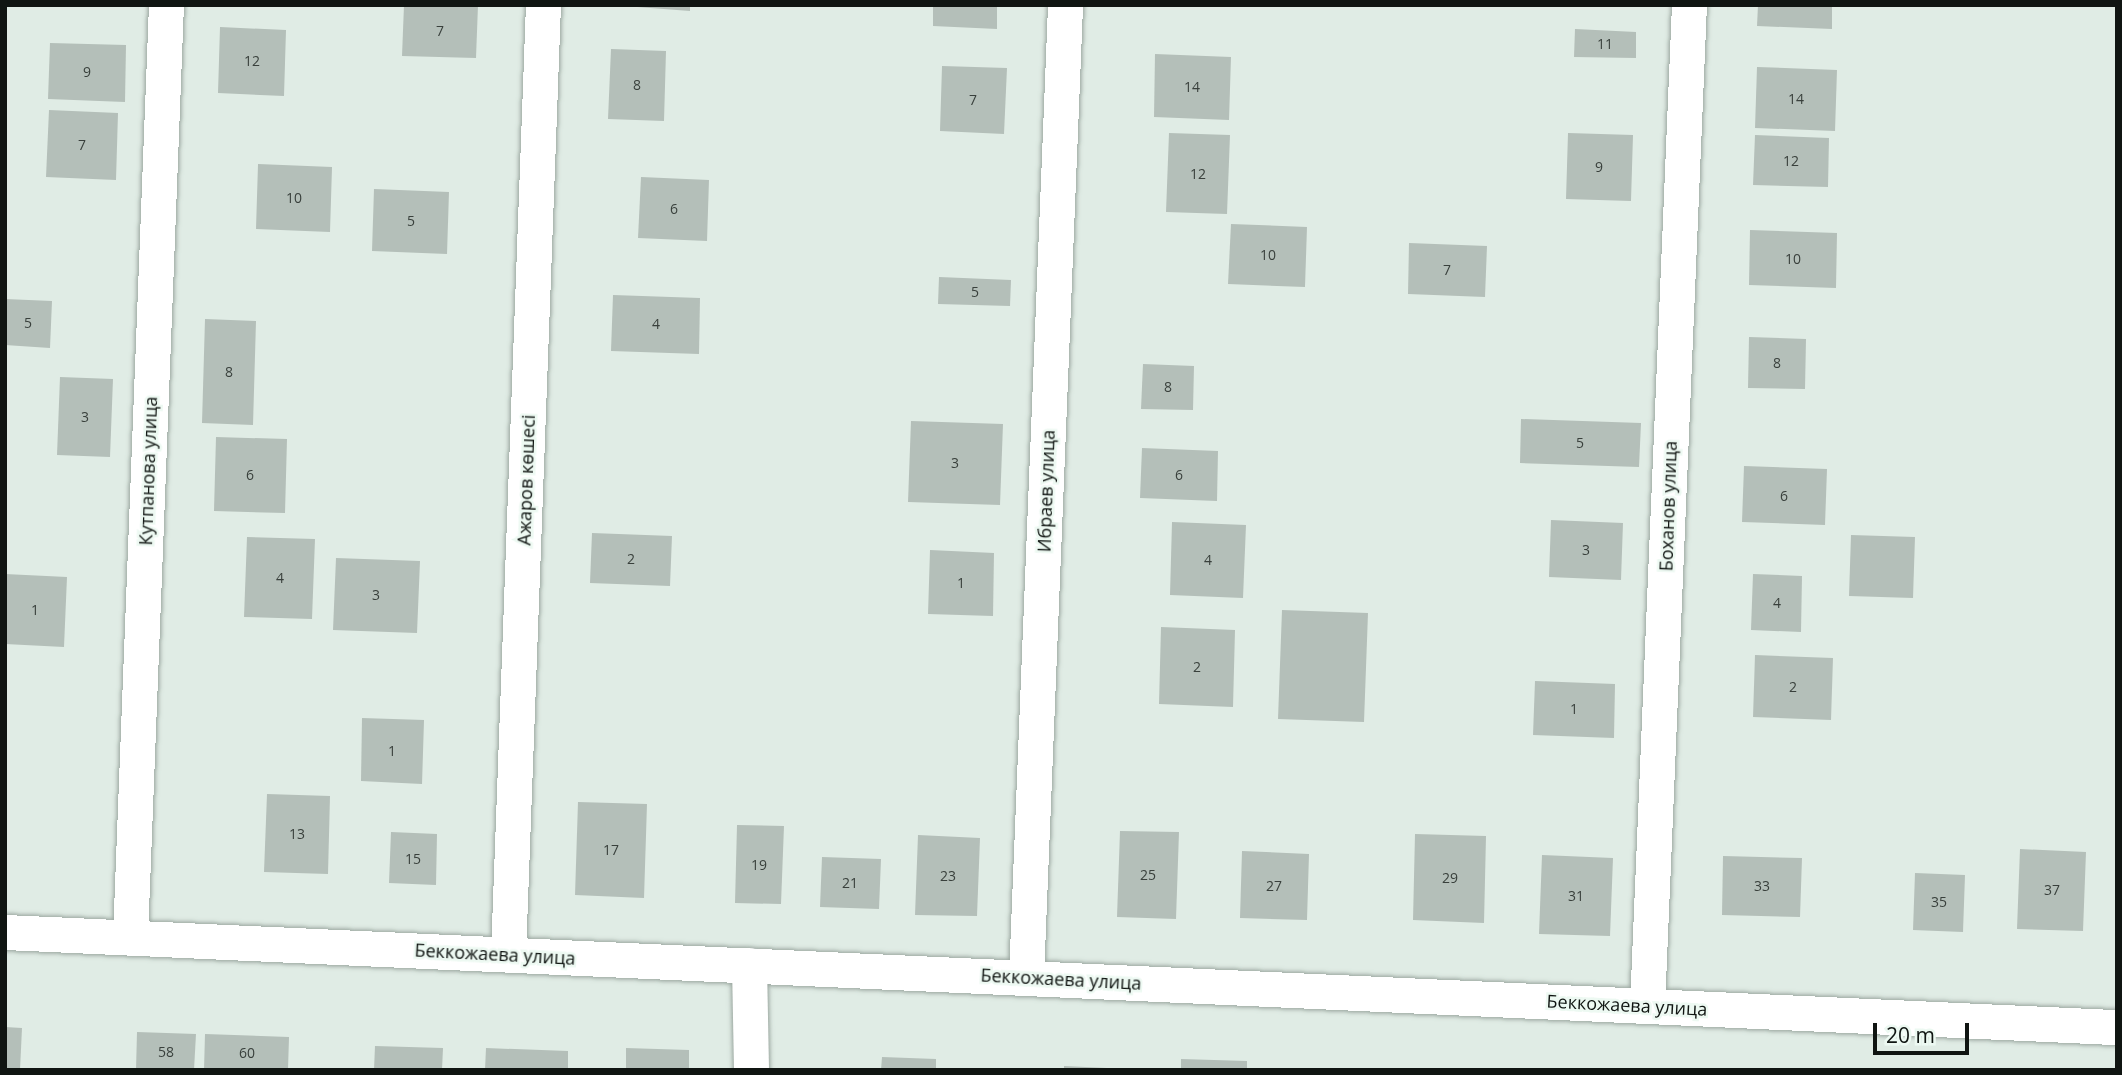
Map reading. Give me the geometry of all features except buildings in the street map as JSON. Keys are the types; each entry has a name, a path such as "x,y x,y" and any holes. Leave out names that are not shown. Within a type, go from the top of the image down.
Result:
{"street":[{"name":"Кутпанова улица","path":"130,937 166,5"},
{"name":"Ажаров көшесі","path":"509,954 543,5"},
{"name":"Ибраев улица","path":"1026,978 1065,5"},
{"name":"Боханов улица","path":"1647,1006 1689,5"},
{"name":"Беккожаева улица","path":"5,932 2117,1027"},
{"path":"749,965 751,1070"}]}
